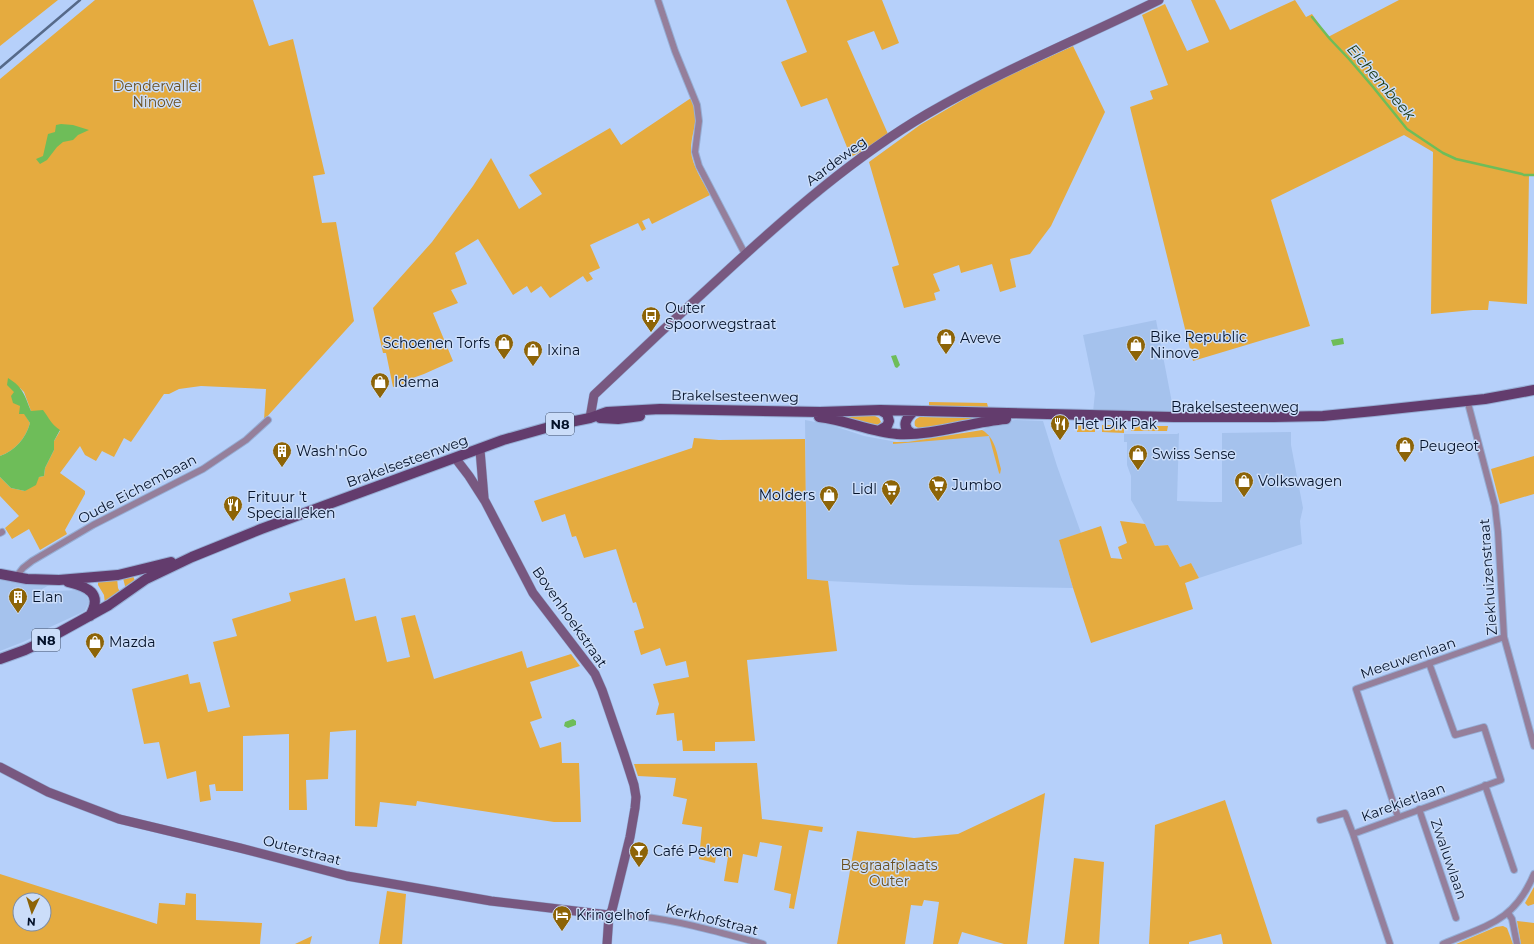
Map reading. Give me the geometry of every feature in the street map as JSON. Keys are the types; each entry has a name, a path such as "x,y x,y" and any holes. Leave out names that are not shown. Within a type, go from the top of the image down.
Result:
{"main road":[{"name":"Brakelsesteenweg","path":"0,659 42,642 110,604 146,579 192,557 261,529 530,432 590,418 606,412 660,409 820,412 880,410 1174,417 1323,416 1463,401 1534,390"},
{"name":"Brakelsesteenweg","path":"590,418 618,419 692,413 797,415 831,418 897,434 1016,418 1282,422 1372,417 1469,407 1534,396"},
{"path":"880,410 887,414 889,421 887,426 880,430"},
{"path":"912,433 907,430 905,422 907,417 914,411"},
{"name":"Brakelsesteenweg","path":"58,580 118,575 192,557"},
{"name":"N8","path":"0,574 27,579 58,580"},
{"path":"58,580 86,587 91,591 95,602 90,616"}],"street":[{"path":"658,0 675,51 697,105 698,121 695,152 699,166 745,254"},
{"name":"Aardeweg","path":"590,418 594,395 745,254 806,201 850,167 926,115 984,82 1159,0"},
{"name":"Ziekhuizenstraat","path":"1469,407 1495,506 1498,532 1504,637 1534,746"},
{"name":"Oude Eichembaan","path":"16,577 23,568 32,561 86,529 203,469 246,440 268,420"},
{"name":"Bovenhoekstraat","path":"480,450 485,501"},
{"name":"Bovenhoekstraat","path":"456,459 485,501 533,593 595,674 602,690 634,785 636,797 635,808 630,837 612,910 609,915 607,944"},
{"name":"Meeuwenlaan","path":"1398,817 1356,689 1504,637"},
{"name":"Karekietlaan","path":"1320,820 1345,813 1353,834 1501,780 1484,728 1456,735 1429,663"},
{"name":"Outerstraat","path":"0,767 48,792 119,819 240,848 347,876 491,901 609,915"},
{"path":"1485,785 1514,870"},
{"name":"Zwaluwlaan","path":"1419,809 1456,918"},
{"path":"1353,834 1390,944"},
{"path":"1443,944 1496,922 1508,913 1517,904 1534,874"},
{"path":"1508,913 1512,919 1518,944"},
{"name":"Kerkhofstraat","path":"609,915 616,914 658,918 763,944"}],"shaded area":[{"path":"56,125 73,125 89,130 78,135 73,140 63,142 47,160 40,164 36,159 43,156 48,134 55,132"},
{"path":"1156,320 1174,413 1093,412 1095,393 1083,335"},
{"path":"1343,338 1344,344 1333,346 1331,340"},
{"path":"896,355 900,365 897,368 895,367 891,356"},
{"path":"8,378 20,388 31,411 43,410 52,423 60,430 54,441 54,450 45,468 44,476 39,477 36,485 25,491 11,488 0,477 0,456 10,451 23,439 30,423 24,414 19,414 20,406 13,403 11,396 14,392 7,385"},
{"path":"805,420 831,425 864,436 897,442 980,431 993,424 1015,420 1043,421 1057,466 1081,533 1059,540 1073,588 910,585 807,580"},
{"path":"1291,432 1291,445 1303,508 1300,521 1302,544 1199,578 1191,563 1180,567 1168,545 1155,546 1145,524 1131,500 1131,476 1127,465 1127,442 1124,442 1124,434 1179,433 1177,501 1222,502 1222,433"},
{"path":"0,574 58,580 37,592 77,590 86,594 89,602 85,611 48,628 48,630 23,642 0,651"},
{"path":"573,719 576,721 576,725 568,728 564,726 565,722"}],"green space":[{"path":"0,0 58,0 0,46"},
{"name":"Dendervallei Ninove","path":"95,0 253,0 269,46 293,39 325,174 313,176 322,223 336,222 354,321 264,420 266,389 201,386 179,389 169,394 164,394 131,442 124,438 114,457 102,451 96,461 85,455 80,446 60,473 85,491 85,494 65,530 67,534 40,550 29,529 12,539 5,528 19,516 0,496 0,477 11,488 25,491 39,477 44,476 45,468 54,450 54,441 60,431 50,423 48,418 31,411 24,392 20,388 14,392 30,423 23,439 10,451 0,456 0,79"},
{"path":"786,0 882,0 899,43 882,50 874,31 847,41 888,134 851,157 827,98 801,107 781,62 807,52"},
{"path":"1191,0 1215,0 1230,30 1295,0 1306,17 1312,14 1328,37 1399,0 1534,0 1534,174 1529,174 1527,304 1489,301 1488,310 1431,314 1433,152 1404,135 1271,200 1310,326 1193,361 1130,107 1153,99 1150,91 1168,85 1142,15 1165,4 1187,51 1209,42"},
{"path":"1073,46 1105,112 1051,226 1030,254 1010,259 1016,287 1000,292 992,264 961,273 959,265 933,274 940,291 934,293 936,300 904,308 892,267 899,265 869,162 920,125 988,85"},
{"path":"691,98 695,113 695,125 691,144 692,157 710,195 652,224 649,218 642,221 646,229 642,231 638,223 590,245 600,268 589,273 593,279 587,282 583,276 550,298 541,286 531,293 527,286 513,295 478,239 455,253 467,284 451,290 458,303 433,313 453,361 407,380 407,383 393,387 386,353 383,353 373,308 432,242 473,186 491,158 519,209 542,194 529,175 610,128 621,145"},
{"path":"929,402 987,403 988,407 929,406"},
{"path":"834,415 873,415 879,418 881,422 877,426"},
{"path":"920,417 981,418 920,429 915,426 915,420"},
{"path":"1095,424 1095,432 1077,432 1077,425"},
{"path":"1102,425 1124,425 1124,433 1102,432"},
{"path":"1131,426 1168,426 1167,431 1131,431"},
{"path":"982,430 989,436 893,444 893,442 908,442"},
{"path":"989,436 997,453 1001,469 1000,474 999,473"},
{"path":"694,438 719,440 805,439 807,579 828,581 837,651 747,660 755,741 715,742 715,751 683,751 682,740 677,741 674,713 656,715 659,704 653,684 689,677 686,661 666,666 660,648 641,655 634,631 644,628 636,602 633,603 616,549 584,558 576,536 572,537 565,514 542,522 534,501 692,448"},
{"path":"1534,456 1534,494 1500,504 1491,469"},
{"path":"1120,521 1145,524 1155,546 1168,545 1180,567 1191,563 1199,578 1185,583 1193,609 1091,643 1059,540 1101,526 1111,558 1122,559 1118,547 1127,543"},
{"path":"133,576 135,581 126,590 123,578"},
{"path":"117,578 118,588 121,594 105,604 104,595 98,585 98,581"},
{"path":"345,578 355,621 376,616 387,662 410,657 401,618 415,615 434,679 522,651 527,668 571,654 580,666 530,682 542,718 530,722 540,748 561,742 562,763 579,763 581,822 554,822 417,801 416,806 380,802 377,827 355,826 356,730 330,732 328,779 306,780 307,810 289,810 289,734 243,736 243,791 216,791 215,784 209,785 211,800 200,802 196,771 167,779 159,742 144,744 132,689 188,674 190,684 200,682 208,712 230,707 213,642 237,636 232,619 291,601 289,593"},
{"path":"757,763 762,819 823,827 822,832 809,830 794,909 789,908 791,894 774,890 782,846 760,842 757,857 743,854 738,883 724,881 728,857 716,856 715,863 699,859 702,827 682,824 687,799 673,796 676,778 638,776 634,764"},
{"name":"Begraafplaats Outer","path":"1045,793 1027,944 1004,944 962,932 958,944 933,944 939,902 924,900 922,906 911,905 905,944 837,944 857,831 914,838 958,834"},
{"path":"1225,800 1272,944 1223,944 1221,934 1189,942 1189,944 1149,944 1155,825"},
{"path":"1074,858 1104,862 1099,944 1064,944"},
{"path":"0,874 157,924 159,903 185,905 186,893 196,894 196,920 262,923 260,944 0,944"},
{"path":"1534,887 1534,904 1528,906 1525,903"},
{"path":"387,891 406,894 402,944 379,944"},
{"path":"1517,921 1534,923 1534,944 1521,944"},
{"path":"1503,926 1507,928 1513,944 1456,944 1496,927"},
{"path":"312,936 310,944 295,944"}],"waterway":[{"name":"Eichembeek","path":"1312,17 1373,87 1407,129 1443,153 1456,159 1524,175 1534,175"}],"railway":[{"path":"0,68 80,0"}],"place":[{"name":"Outer Spoorwegstraat","path":"651,333"},
{"name":"Aveve","path":"946,355"},
{"name":"Schoenen Torfs","path":"504,360"},
{"name":"Bike Republic Ninove","path":"1136,362"},
{"name":"Ixina","path":"533,367"},
{"name":"Idema","path":"380,399"},
{"name":"Het Dik Pak","path":"1060,441"},
{"name":"Peugeot","path":"1405,463"},
{"name":"Wash'nGo","path":"282,468"},
{"name":"Swiss Sense","path":"1138,471"},
{"name":"Volkswagen","path":"1244,498"},
{"name":"Jumbo","path":"938,502"},
{"name":"Lidl","path":"891,506"},
{"name":"Molders","path":"829,512"},
{"name":"Frituur 't Specialleken","path":"233,522"},
{"name":"Elan","path":"18,614"},
{"name":"Mazda","path":"95,659"},
{"name":"Café Peken","path":"639,868"},
{"name":"Kringelhof","path":"562,932"}]}
